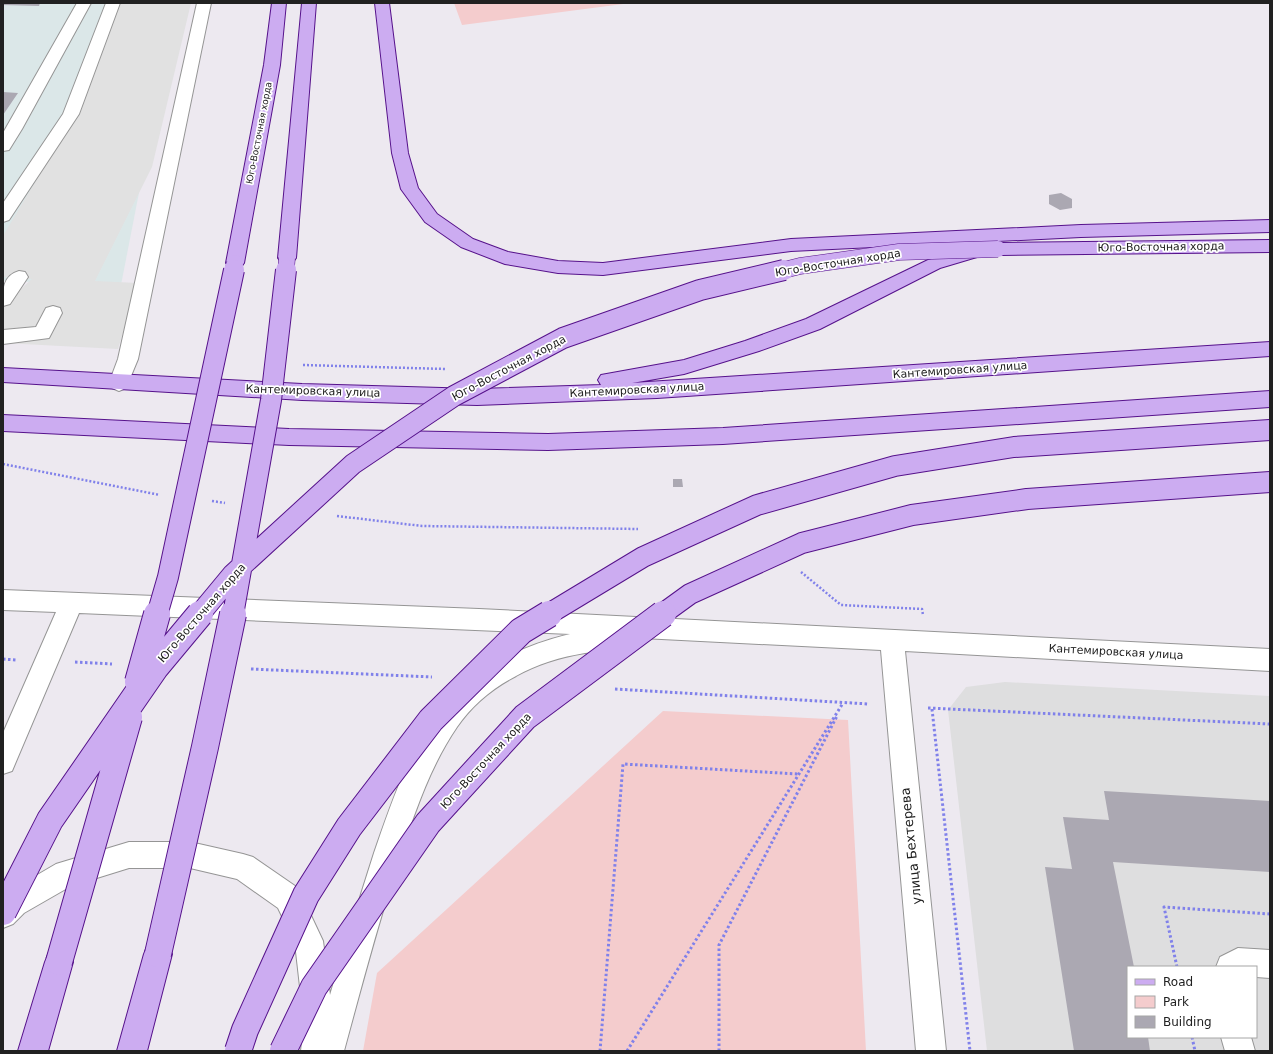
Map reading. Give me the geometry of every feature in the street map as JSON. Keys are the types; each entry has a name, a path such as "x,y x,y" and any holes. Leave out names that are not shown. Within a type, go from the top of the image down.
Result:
{"main road":[{"name":"Юго-Восточная хорда","path":"33,1051 168,577 235,263 272,65 279,3"},
{"path":"132,1051 158,954 203,762 241,578 272,398 287,258 309,3"},
{"path":"382,3 400,153 410,190 431,218 467,243 505,258 558,267 603,269 791,245 1081,231 1270,226"},
{"path":"477,397 610,380 684,367 752,346 813,324 934,264 991,247 1081,231"},
{"name":"Юго-Восточная хорда","path":"3,913 50,820 155,668 233,574 353,464 454,396 563,338 700,290 800,266 899,252 998,249 1270,246"},
{"name":"Кантемировская улица","path":"3,376 302,392 477,397 657,390 1270,349"},
{"path":"3,423 289,437 548,442 723,436 1270,399"},
{"path":"238,1051 245,1030 306,895 349,827 431,720 520,631 643,557 757,505 895,466 1014,447 1270,430"},
{"name":"Юго-Восточная хорда","path":"283,1051 314,988 428,823 525,716 690,594 802,543 912,515 1027,498 1270,482"}],"street":[{"path":"3,146 84,3"},
{"path":"3,216 71,114 113,3"},
{"path":"119,382 128,360 204,3"},
{"path":"3,299 19,277"},
{"path":"3,337 42,333 53,313"},
{"name":"Кантемировская улица","path":"3,600 691,630 1270,660"},
{"path":"3,762 72,602"},
{"path":"329,1051 364,926 403,806 430,746 459,704 486,681 531,657 571,645 691,630"},
{"name":"улица Бехтерева","path":"892,640 897,706 931,1051"},
{"path":"3,913 14,903 66,874 129,855 190,855 243,867 288,898 310,941 319,1022 316,1051"},
{"path":"1232,966 1238,962 1270,964"},
{"path":"1236,1038 1240,1051"}],"path":[{"path":"3,464 143,493 166,496"},
{"path":"205,500 228,503"},
{"path":"336,516 422,526 642,529"},
{"path":"799,570 841,605 922,609 923,621"},
{"path":"3,660 116,664"},
{"path":"249,669 376,673 439,678"},
{"path":"613,688 932,708 1270,724"},
{"path":"627,1051 843,703"},
{"path":"719,1051 719,945 843,703"},
{"path":"932,708 970,1051"},
{"path":"600,1051 623,764 798,774"},
{"path":"1176,966 1164,907 1270,914"},
{"path":"1192,1038 1195,1051"}],"shaded area":[{"path":"3,3 176,3 121,285 3,281"},
{"path":"116,3 191,3 152,167 95,281 138,283 118,349 3,343 3,305 32,279 3,277 3,236 79,108"},
{"path":"1005,682 1270,696 1270,1051 987,1051 948,710 966,687"}],"green space":[{"path":"454,3 631,3 462,25"},
{"path":"663,711 848,720 866,1051 363,1051 377,973"}],"building":[{"path":"3,3 40,3 39,6 3,5"},
{"path":"3,92 18,93 3,115"},
{"path":"1061,193 1072,199 1072,208 1060,210 1049,204 1049,195"},
{"path":"673,479 682,479 683,487 673,487"},
{"path":"1104,791 1270,801 1270,872 1113,862 1134,966 1127,966 1127,1038 1148,1038 1150,1051 1074,1051 1045,867 1072,869 1063,817 1109,820"}]}
